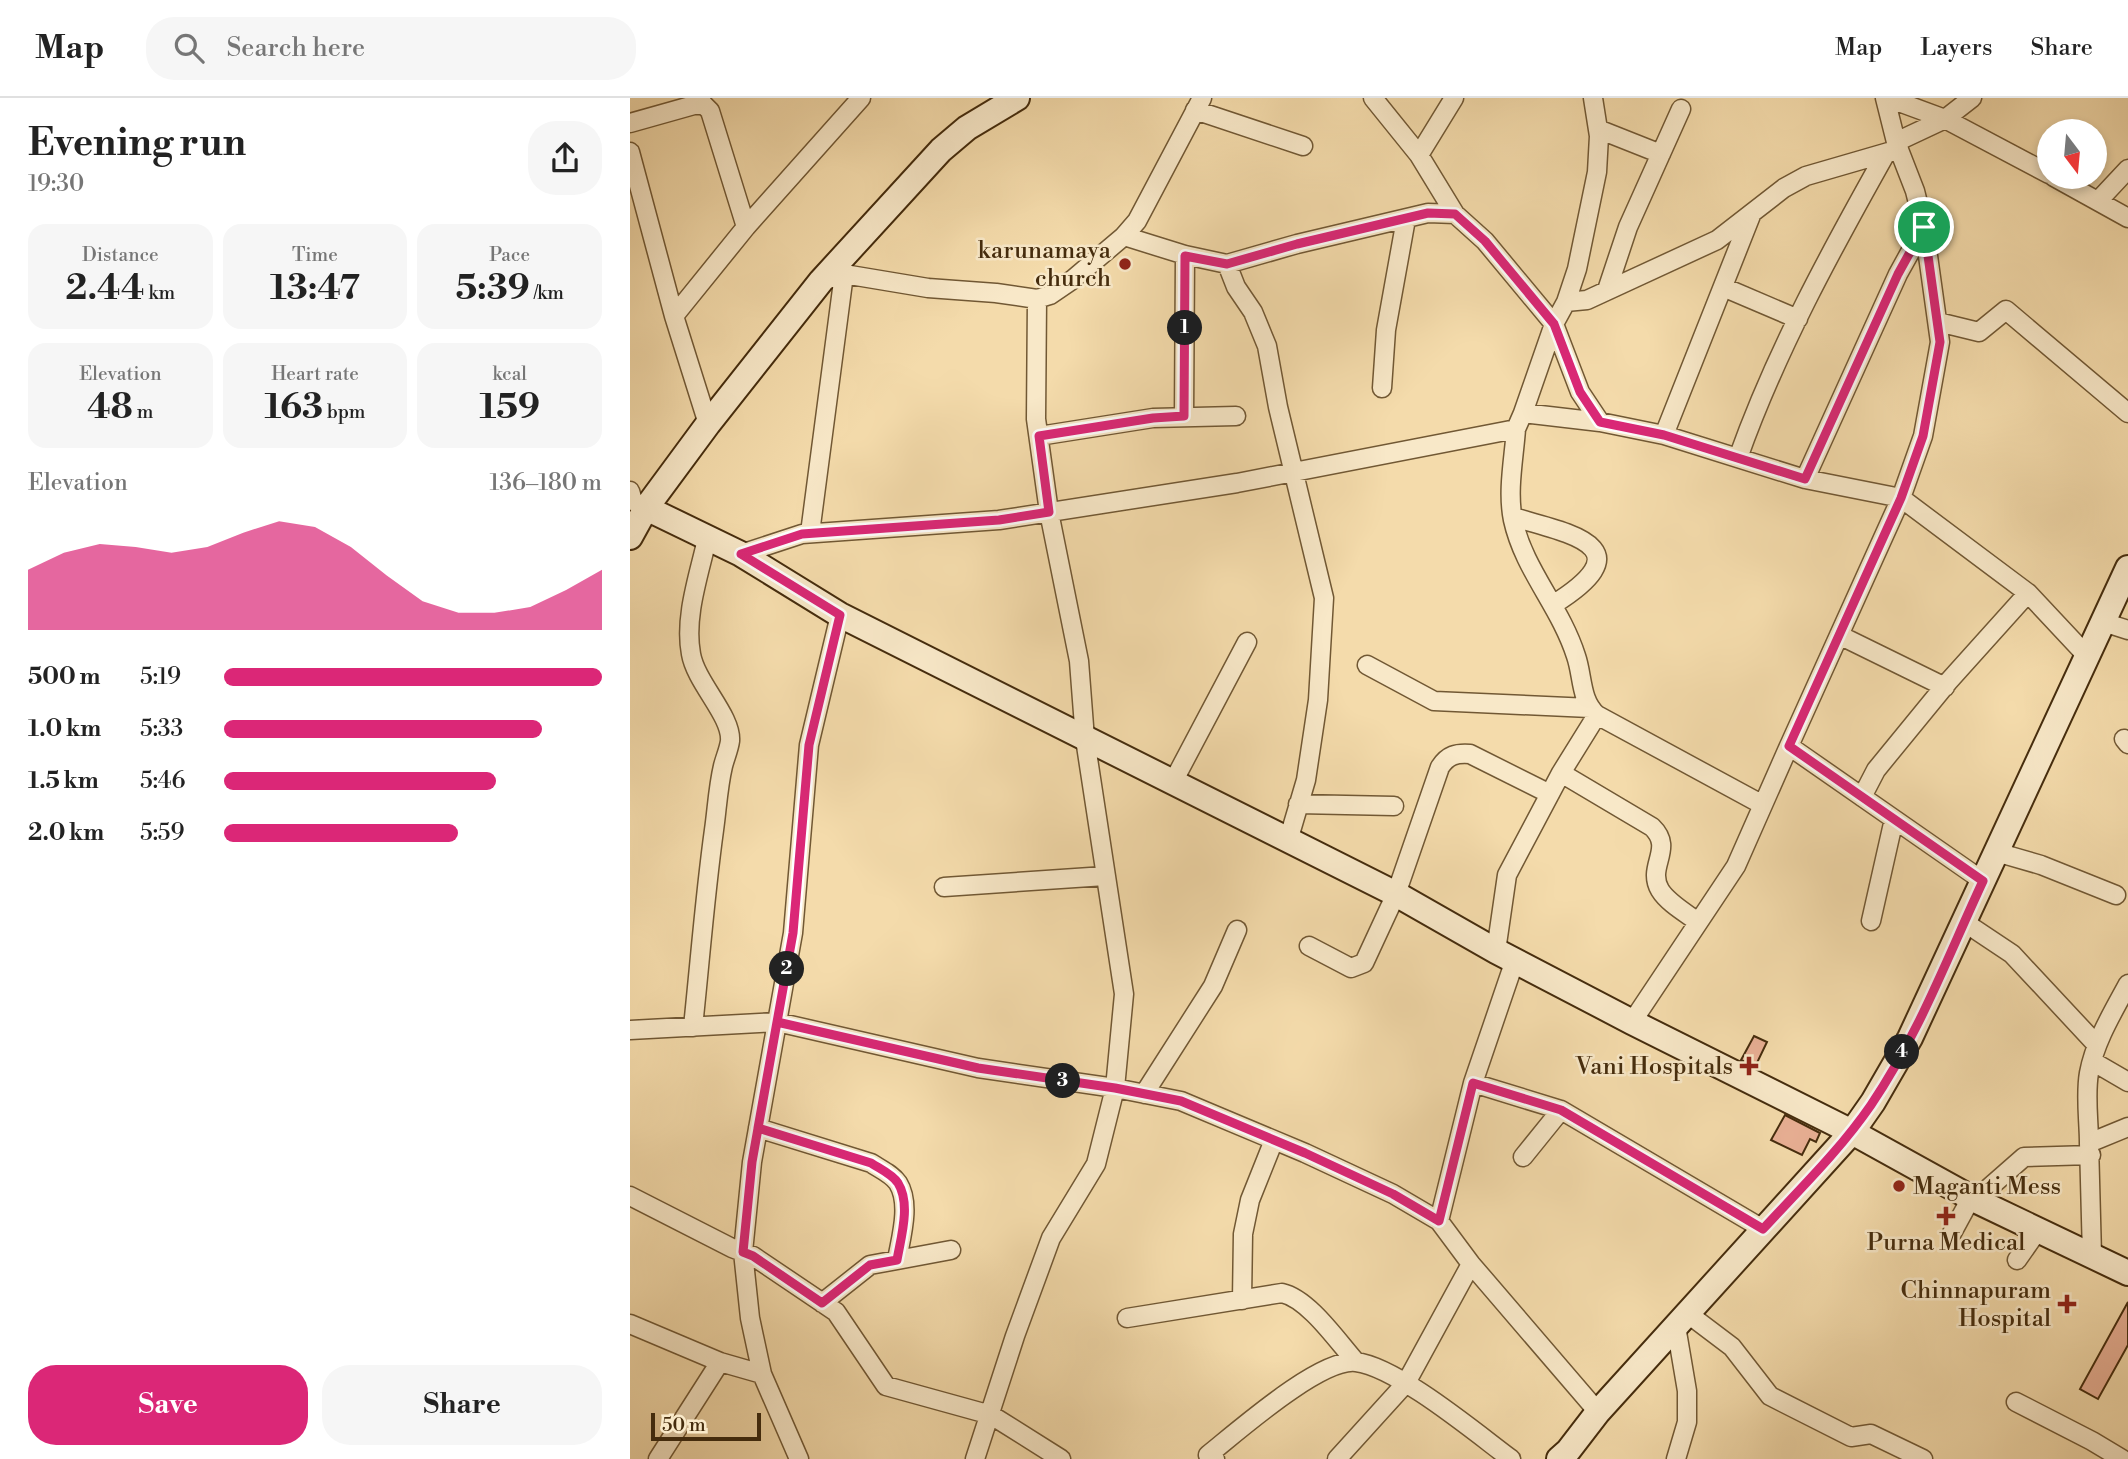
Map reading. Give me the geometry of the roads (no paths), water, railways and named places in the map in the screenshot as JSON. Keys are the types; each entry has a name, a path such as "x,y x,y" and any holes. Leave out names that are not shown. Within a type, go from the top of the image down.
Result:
{"street":[{"path":"674,316 746,227 861,98"},
{"path":"630,537 635,500 708,424 941,150 967,128 1017,98"},
{"path":"1373,98 1419,155 1455,214 1485,241 1554,324 1580,392 1600,422"},
{"path":"1419,155 1454,98"},
{"path":"1593,98 1598,129 1597,172 1577,269 1566,302 1554,324 1520,421 1511,494 1518,539 1532,569 1554,604 1577,659 1583,690 1593,711"},
{"path":"1632,1022 1737,866 1901,498 1923,436 1940,342 1924,227 1915,191 1894,148 1887,98 1945,119 2037,168"},
{"path":"1566,302 1587,300 1717,240 1784,188 1806,176 1894,148 1945,119 1972,98"},
{"path":"832,278 1037,299 1050,295 1072,279 1124,236 1137,221 1199,104 1303,146"},
{"path":"630,123 694,105 704,105 710,111 746,227"},
{"path":"1607,290 1629,227 1681,109"},
{"path":"1598,129 1661,154"},
{"path":"1738,458 1768,381 1828,256 1894,148"},
{"path":"630,152 674,316 708,424"},
{"path":"2098,201 2128,169"},
{"path":"2075,189 2128,218"},
{"path":"1124,236 1185,256 1227,264 1297,244 1428,213 1455,214"},
{"path":"1664,435 1752,213"},
{"path":"1382,387 1386,330 1406,219"},
{"path":"1805,479 1898,274 1924,227"},
{"path":"1184,416 1185,256"},
{"path":"1227,264 1236,287 1253,312 1267,346 1278,407 1324,598 1318,700 1306,780 1288,841"},
{"path":"810,533 832,278"},
{"path":"1723,286 1798,319"},
{"path":"975,1459 1051,1238 1096,1164 1115,1088 1124,994 1085,739 1079,661 1049,512 1036,419 1037,299"},
{"path":"1937,322 1979,332 2006,310 2128,414"},
{"path":"1039,436 1153,418 1236,416"},
{"path":"741,554 802,534 999,520 1237,483 1520,421 1600,422 1664,435 1805,479 1901,498 2028,593 2087,656"},
{"path":"635,500 741,554 840,615 1396,894 1632,1022 1852,1132 1973,1199 2128,1273"},
{"path":"1513,517 1578,536 1597,552 1598,562 1593,572 1575,590 1554,604"},
{"path":"693,1027 709,869 723,768 730,743 730,731 700,680 691,655 689,631 692,607 708,538"},
{"path":"1568,1456 1598,1412 1852,1132 1873,1102 1910,1038 2128,568"},
{"path":"1862,797 1876,770 2028,593"},
{"path":"799,1459 762,1374 750,1318 743,1252 752,1162 793,933 809,745 840,615"},
{"path":"2103,622 2128,630"},
{"path":"1839,635 1945,687"},
{"path":"1173,782 1247,642"},
{"path":"1367,665 1434,701 1593,711 1763,805"},
{"path":"1439,1221 1506,955 1507,875 1593,711"},
{"path":"1789,746 1983,881"},
{"path":"1309,946 1352,968 1364,963 1396,894 1440,767 1446,759 1456,753 1470,754 1550,794"},
{"path":"1561,773 1652,827 1660,835 1662,841 1656,871 1661,891 1698,922"},
{"path":"1298,804 1394,806"},
{"path":"1871,921 1894,819"},
{"path":"1996,852 2041,864 2116,895"},
{"path":"944,887 1105,876"},
{"path":"1964,922 2012,954 2094,1053 2128,1082"},
{"path":"1144,1094 1213,986 1237,930"},
{"path":"2092,1256 2089,1075 2094,1053 2128,984"},
{"path":"630,1030 777,1022 978,1068 1115,1088 1181,1101 1393,1194 1439,1221 1471,1264 1598,1412"},
{"path":"1473,1083 1561,1110 1763,1229"},
{"path":"1522,1157 1561,1110"},
{"path":"1952,1233 1973,1199 2024,1157 2090,1149 2128,1127"},
{"path":"758,1128 871,1163 888,1173 898,1183 904,1198 897,1260"},
{"path":"1242,1300 1243,1234 1250,1200 1274,1140"},
{"path":"630,1196 753,1256 836,1312 886,1386 991,1415 1060,1459"},
{"path":"2017,1260 2038,1230"},
{"path":"822,1303 870,1265 951,1250"},
{"path":"1337,1459 1406,1383 1471,1264"},
{"path":"1127,1318 1282,1293 1292,1295 1305,1305 1356,1362"},
{"path":"1676,1459 1688,1422 1681,1319"},
{"path":"1681,1319 1732,1348 1770,1396 1851,1437 1871,1434 1923,1459"},
{"path":"630,1324 720,1362 762,1374"},
{"path":"658,1459 720,1362"},
{"path":"1208,1458 1317,1373 1343,1363 1356,1362 1378,1368 1406,1383 1511,1459"},
{"path":"2016,1402 2122,1459"}],"place":[{"name":"karunamaya church","path":"1125,264"},
{"name":"Vani Hospitals","path":"1749,1066"},
{"name":"Maganti Mess","path":"1899,1186"},
{"name":"Purna Medical","path":"1946,1216"},
{"name":"Chinnapuram Hospital","path":"2067,1304"}]}
